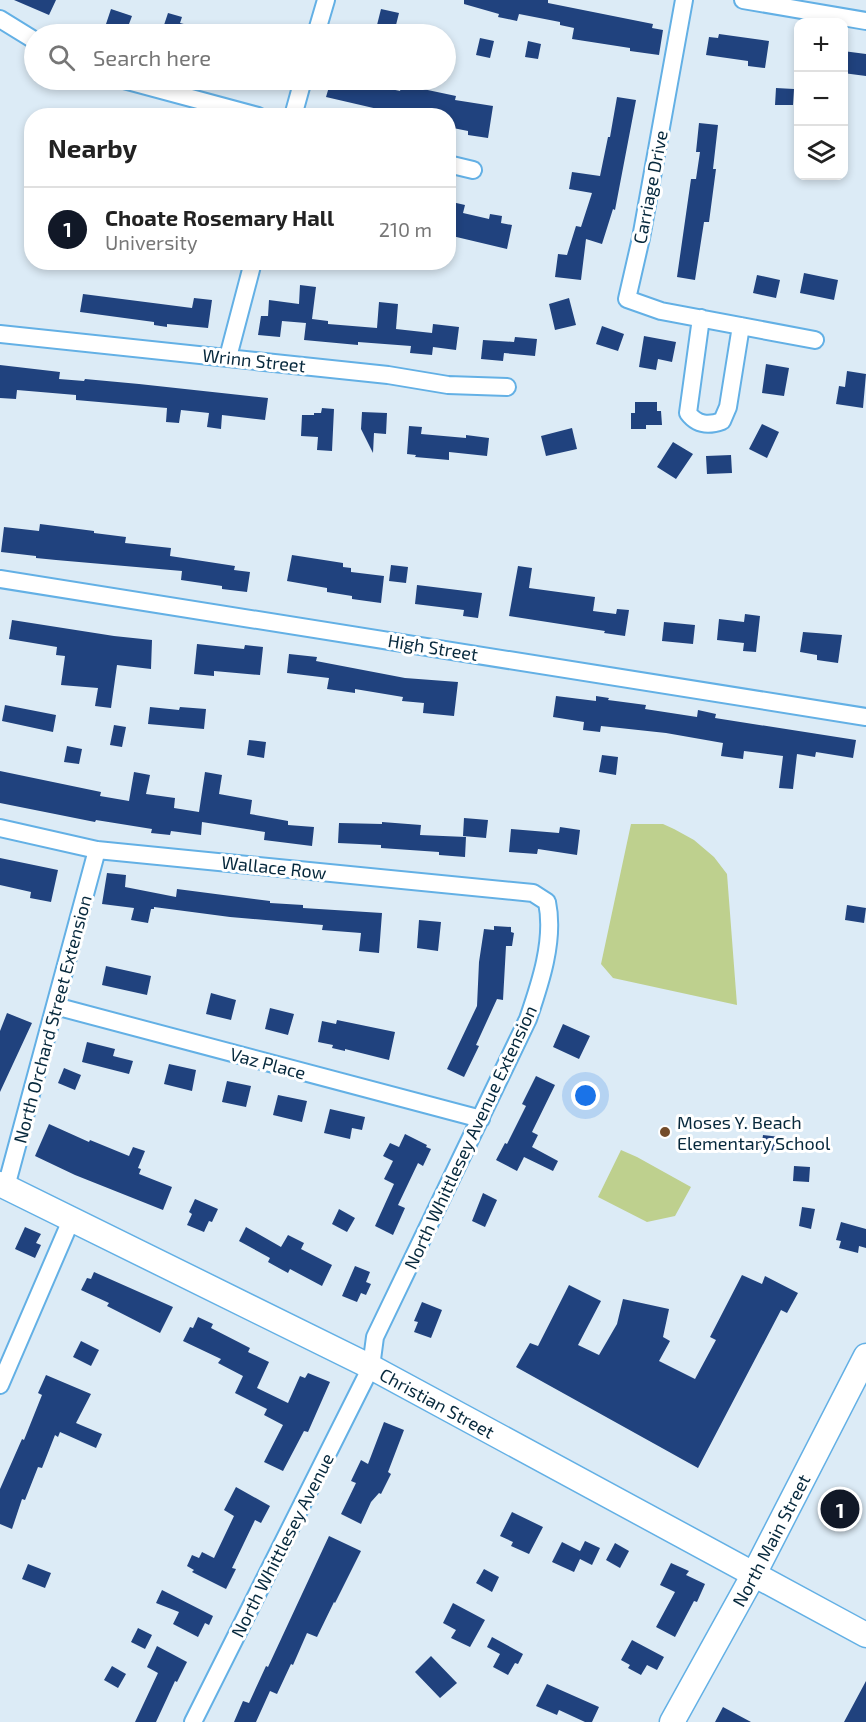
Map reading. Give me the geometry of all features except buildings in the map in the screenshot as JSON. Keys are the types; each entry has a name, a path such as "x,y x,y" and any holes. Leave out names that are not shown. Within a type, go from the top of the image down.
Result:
{"main road":[{"name":"Christian Street","path":"3,1186 371,1367 866,1635"},
{"name":"North Main Street","path":"672,1722 754,1574 866,1356"}],"street":[{"path":"319,24 326,0"},
{"name":"Carriage Drive","path":"684,0 641,238 627,299 661,311 815,340"},
{"path":"743,0 866,21"},
{"path":"0,19 24,34"},
{"path":"161,90 228,108"},
{"path":"295,108 300,90"},
{"path":"456,166 473,170"},
{"path":"228,357 251,270"},
{"path":"701,318 688,413 694,421 711,425 722,421 728,407 741,326"},
{"name":"Wrinn Street","path":"0,333 388,375 448,385 507,387"},
{"name":"High Street","path":"0,579 866,717"},
{"name":"Wallace Row","path":"0,828 97,850 533,893 547,902"},
{"name":"North Orchard Street Extension","path":"3,1186 97,850"},
{"name":"North Whittlesey Avenue Extension","path":"371,1367 375,1337 528,1019 543,975 550,916 547,902"},
{"name":"Vaz Place","path":"55,1006 481,1119"},
{"path":"0,1385 72,1218"},
{"name":"North Whittlesey Avenue","path":"193,1722 371,1367"}],"green space":[{"path":"631,824 663,824 674,829 694,840 714,857 727,874 737,1005 613,978 601,964"},
{"path":"621,1150 691,1187 675,1216 647,1222 598,1197"}],"place":[{"name":"Moses Y. Beach Elementary School","path":"665,1132"},
{"name":"Choate Rosemary Hall","path":"840,1509"}]}
